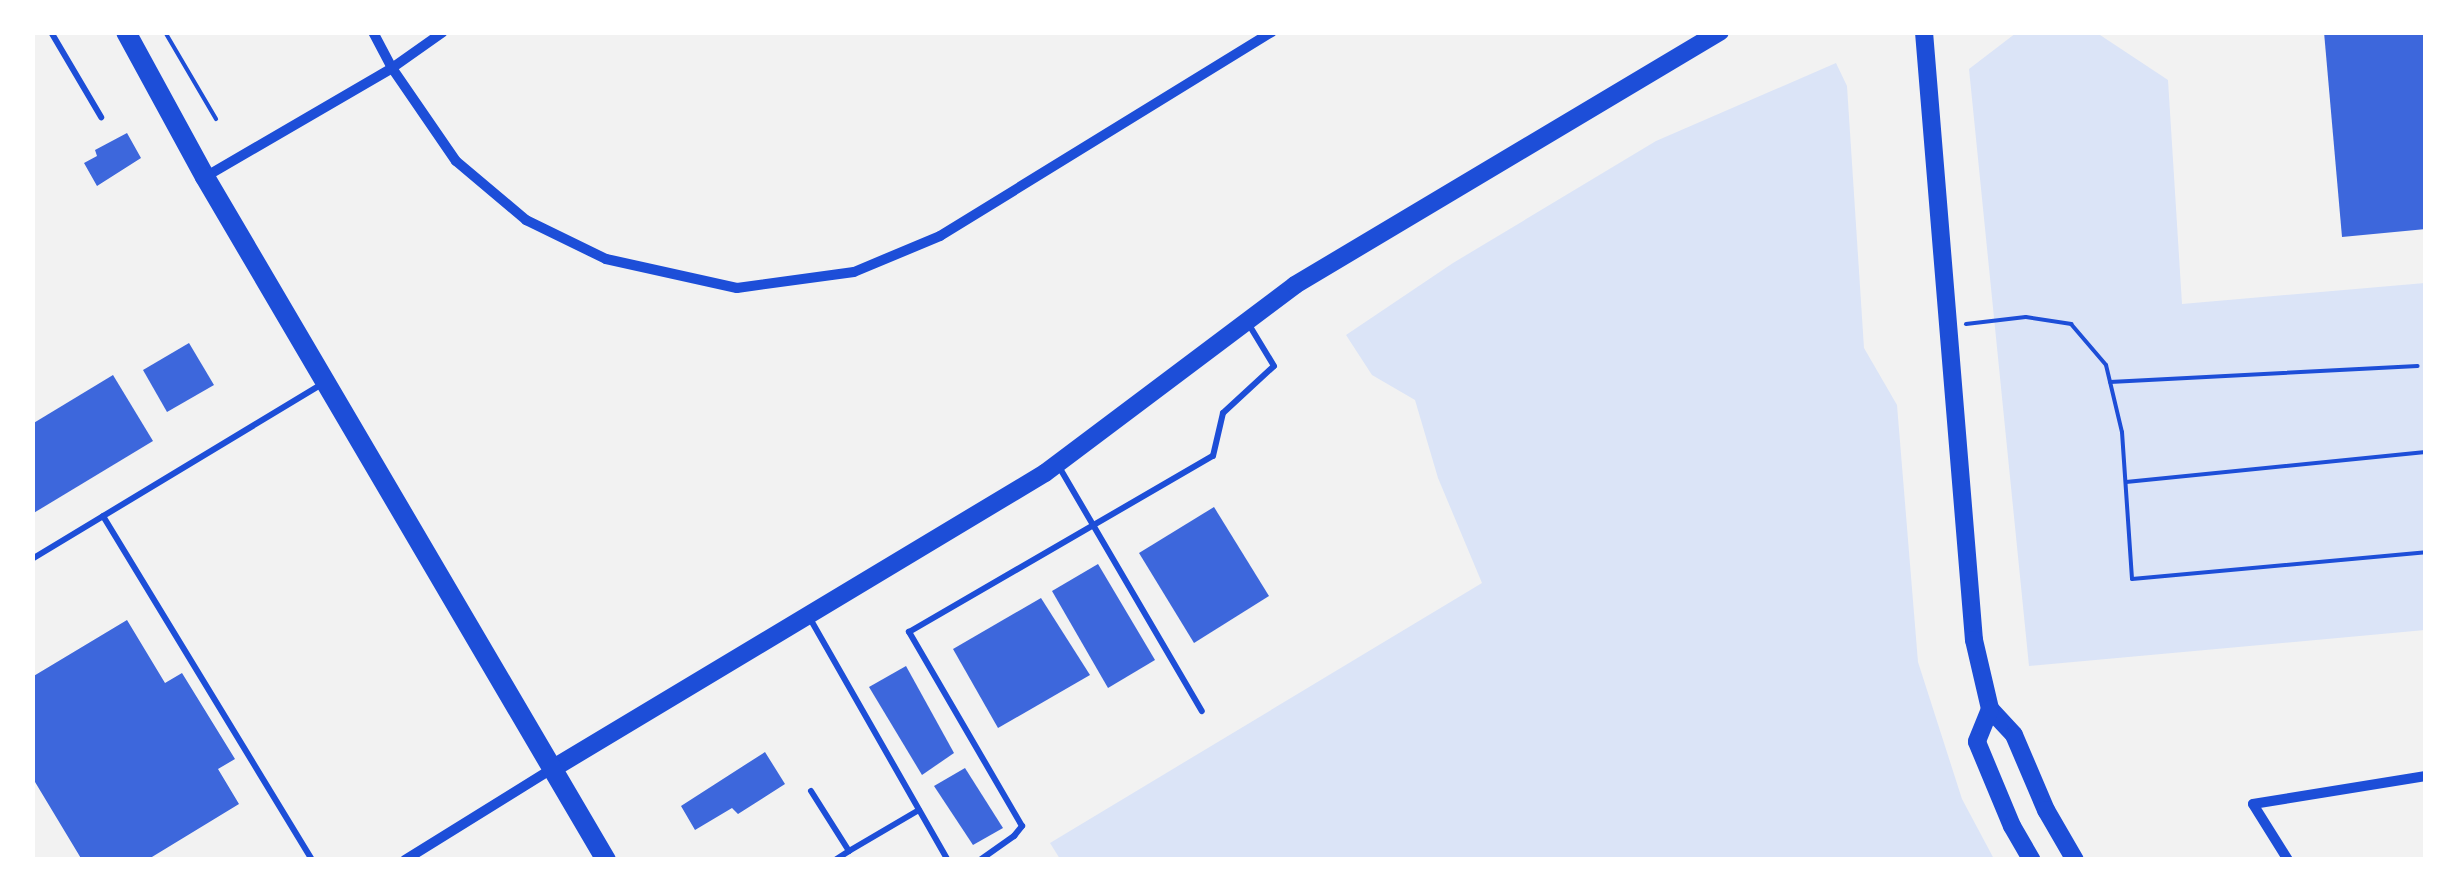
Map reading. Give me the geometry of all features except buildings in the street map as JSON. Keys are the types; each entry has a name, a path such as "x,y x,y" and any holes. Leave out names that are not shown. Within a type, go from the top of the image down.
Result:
{"main road":[{"path":"126,32 206,177 606,860"},
{"path":"552,769 1058,464 1296,285 1720,32"},
{"path":"1924,32 1974,640 1990,709 2014,736 2046,810 2075,860"},
{"path":"1990,709 1976,742 2012,826 2032,860"}],"street":[{"path":"373,32 392,68 456,160 526,220 606,259 737,288 854,272 940,236 1272,32"},
{"path":"206,177 392,68 443,32"},
{"path":"405,860 552,769"},
{"path":"2288,860 2253,804 2426,776"}],"lane":[{"path":"51,32 101,117"},
{"path":"980,860 1022,826 909,632 1212,456 1223,413 1274,366 1247,322"},
{"path":"32,559 326,382"},
{"path":"1058,464 1202,711"},
{"path":"103,516 312,860"},
{"path":"808,614 948,860"},
{"path":"811,791 849,851"},
{"path":"835,860 918,810"}],"path":[{"path":"165,32 216,119"},
{"path":"1946,327 2026,317 2072,324 2106,366 2122,432 2132,579 2426,552"},
{"path":"2110,382 2418,366"},
{"path":"2126,482 2426,452"}],"shaded area":[{"path":"2016,33 2097,33 2168,80 2182,304 2425,283 2425,630 2029,666 1969,69"},
{"path":"1836,63 1847,86 1864,348 1897,405 1918,662 1962,799 1994,859 1060,859 1050,843 1482,583 1438,478 1415,400 1372,375 1346,335 1453,263 1656,141"}]}
